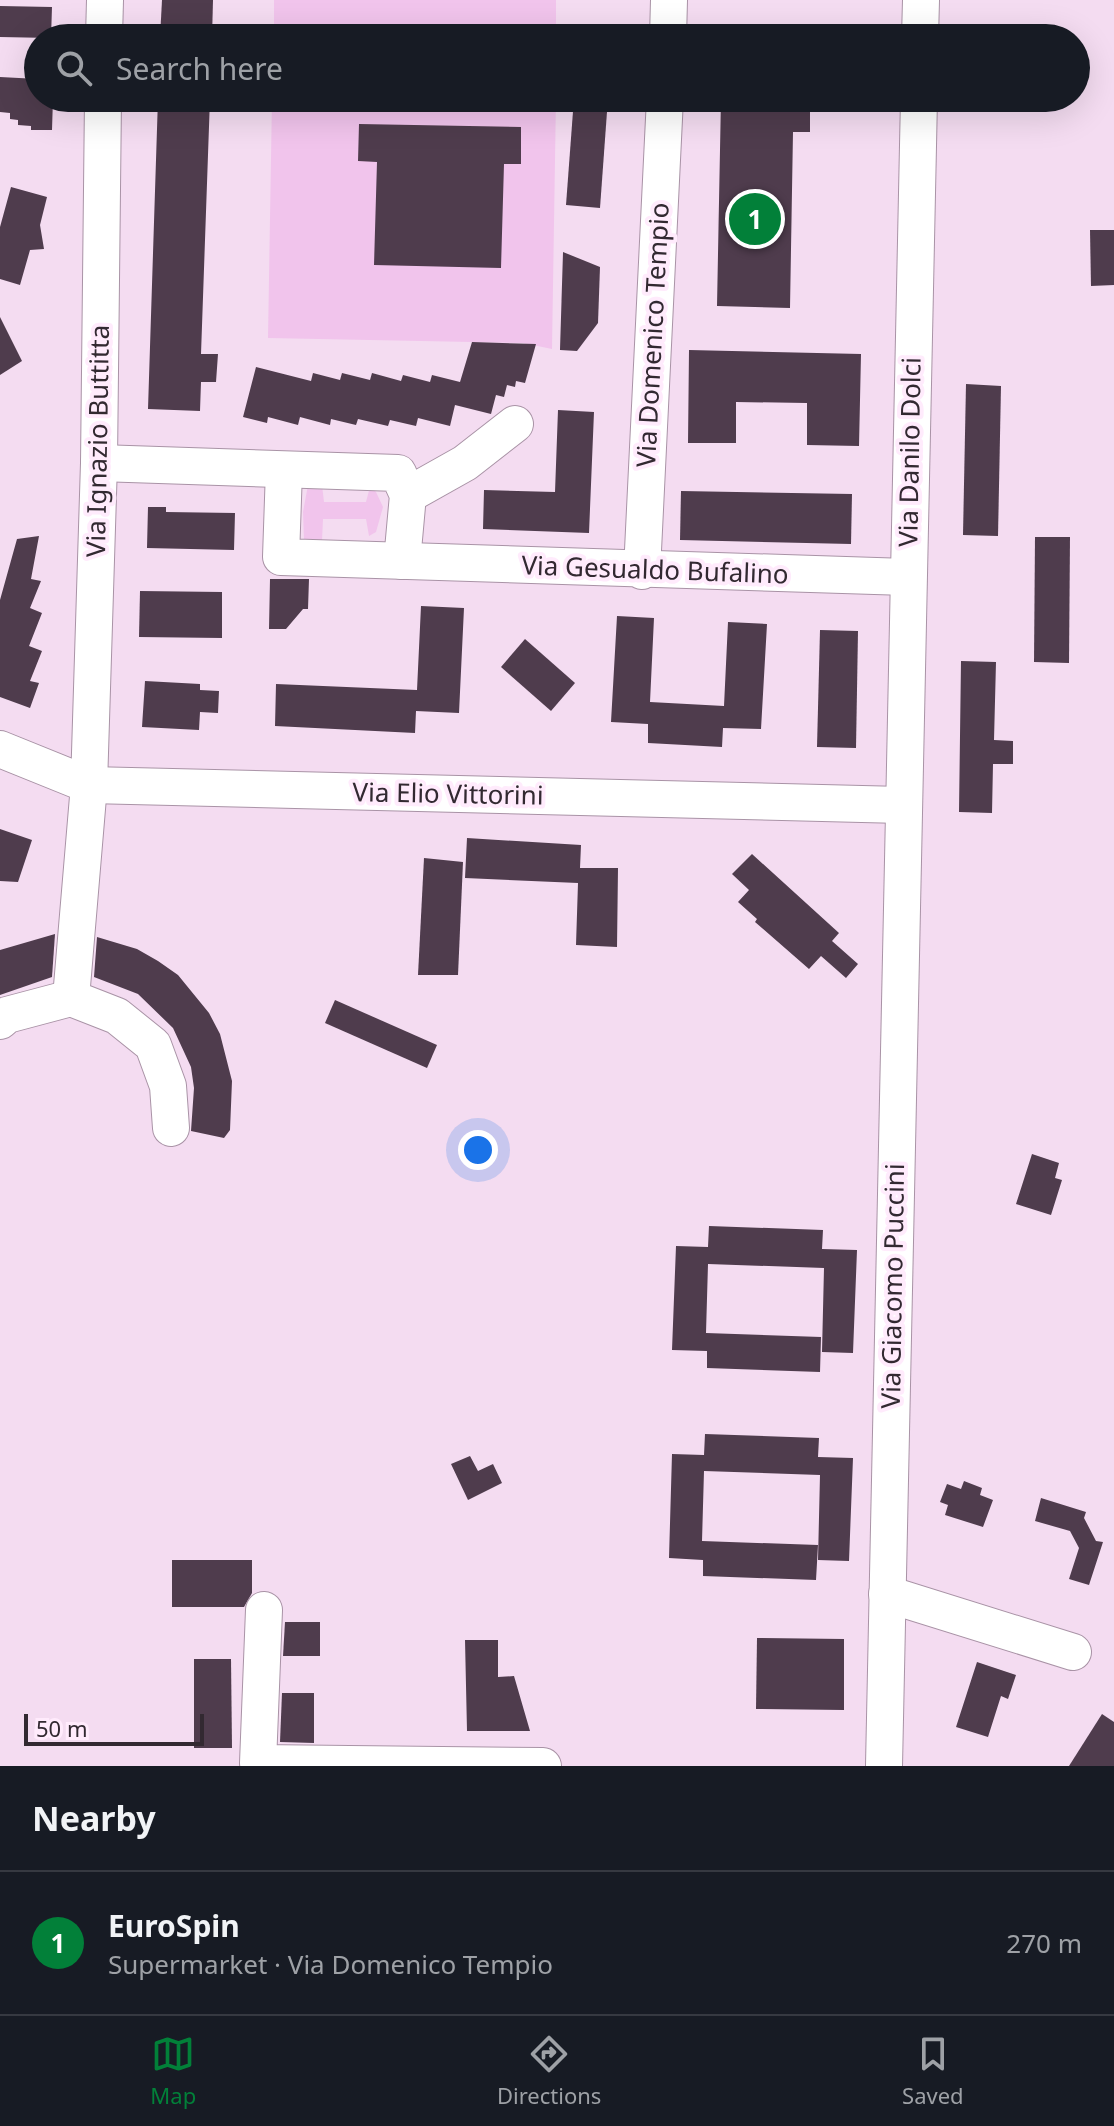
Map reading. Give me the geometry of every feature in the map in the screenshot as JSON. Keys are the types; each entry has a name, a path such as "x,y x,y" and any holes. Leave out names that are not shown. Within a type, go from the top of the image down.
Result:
{"street":[{"path":"104,24 105,0"},
{"path":"668,24 669,0"},
{"path":"920,24 921,0"},
{"name":"Via Ignazio Buttitta","path":"71,998 89,785 99,463 103,112"},
{"name":"Via Domenico Tempio","path":"642,571 664,112"},
{"name":"Via Danilo Dolci","path":"902,805 919,112"},
{"path":"408,495 465,463 515,424"},
{"path":"99,463 398,473 408,495 402,561"},
{"name":"Via Gesualdo Bufalino","path":"284,470 281,557 642,571 907,577"},
{"name":"Via Elio Vittorini","path":"0,749 89,785 902,805"},
{"name":"Via Giacomo Puccini","path":"884,1766 902,805"},
{"path":"0,1021 7,1015 71,998 117,1016 153,1045 168,1086 171,1128"},
{"path":"887,1594 1073,1652"},
{"path":"264,1610 258,1763 543,1766"}],"shaded area":[{"path":"274,0 556,0 556,24 274,24"},
{"path":"272,112 556,112 552,349 523,343 268,338"},
{"path":"308,485 322,485 324,502 366,502 370,487 383,507 376,532 369,536 366,519 323,519 322,541 304,540 303,512"}],"building":[{"path":"162,0 213,0 212,24 161,24"},
{"path":"0,6 52,7 51,24 24,24 24,37 0,37"},
{"path":"0,77 24,78 24,112 53,112 52,130 31,130 31,126 18,125 18,120 10,119 10,113 0,112"},
{"path":"158,112 210,112 201,354 218,354 216,382 201,382 200,411 148,409"},
{"path":"573,112 607,112 600,208 566,205"},
{"path":"721,112 810,112 810,132 793,132 790,308 717,306"},
{"path":"359,124 521,127 521,164 504,164 501,268 374,265 377,162 358,161"},
{"path":"11,187 47,197 40,225 44,249 30,250 20,285 0,279 0,227"},
{"path":"1090,230 1114,230 1114,285 1091,286"},
{"path":"563,252 600,267 598,323 577,351 560,350"},
{"path":"0,317 22,361 0,375"},
{"path":"472,342 536,344 525,383 516,381 515,387 507,385 504,397 496,395 491,414 455,405 450,426 418,418 416,426 390,420 388,426 358,419 356,425 331,419 330,425 300,417 298,425 268,417 267,423 243,417 256,367 311,381 313,373 340,380 342,373 370,380 372,373 401,381 403,375 430,382 432,375 460,382"},
{"path":"689,350 861,354 859,446 807,445 807,403 736,402 736,443 688,443"},
{"path":"966,384 1001,386 998,536 963,535"},
{"path":"558,410 594,412 589,533 483,529 484,490 555,492"},
{"path":"681,491 852,494 851,544 680,540"},
{"path":"148,507 166,507 166,512 235,513 234,550 147,548"},
{"path":"39,536 31,579 41,581 30,608 42,613 29,646 42,651 30,681 39,683 30,708 0,697 0,600 17,539"},
{"path":"1035,537 1070,537 1069,663 1034,662"},
{"path":"270,579 309,579 308,609 303,609 286,629 269,629"},
{"path":"140,591 222,592 222,638 139,637"},
{"path":"421,606 464,608 459,713 416,711 415,733 275,726 276,684 417,690"},
{"path":"617,616 654,618 650,702 724,706 728,622 767,624 761,729 723,728 722,747 648,743 648,724 611,722"},
{"path":"820,630 858,631 856,748 817,747"},
{"path":"525,639 575,683 551,711 501,667"},
{"path":"961,661 996,662 994,740 1013,741 1013,764 993,764 992,813 959,812"},
{"path":"145,681 200,684 200,690 219,691 218,713 200,712 199,730 142,727"},
{"path":"0,829 32,840 18,882 0,881"},
{"path":"467,838 581,845 580,868 618,868 617,947 576,945 578,883 465,878"},
{"path":"752,854 839,933 832,941 858,964 846,978 821,956 809,969 755,922 757,919 738,902 749,890 732,874"},
{"path":"424,858 463,862 458,975 418,975"},
{"path":"55,934 52,977 0,995 0,950"},
{"path":"97,937 137,949 158,961 178,975 209,1013 220,1034 232,1081 230,1130 224,1138 191,1131 194,1088 191,1067 173,1028 138,994 94,977"},
{"path":"335,1000 437,1045 427,1068 325,1023"},
{"path":"1032,1154 1059,1163 1055,1178 1062,1180 1051,1215 1016,1204"},
{"path":"709,1226 823,1230 822,1249 857,1250 853,1353 822,1352 824,1268 708,1264 706,1333 821,1337 820,1372 707,1368 707,1351 672,1350 676,1246 708,1247"},
{"path":"705,1434 819,1438 818,1457 853,1458 849,1561 818,1560 820,1475 704,1471 702,1541 818,1545 816,1580 703,1576 703,1560 669,1558 672,1454 704,1455"},
{"path":"470,1456 478,1471 493,1464 502,1483 468,1500 451,1464"},
{"path":"964,1481 982,1488 980,1495 993,1500 983,1527 945,1515 948,1505 940,1502 947,1484 961,1489"},
{"path":"1041,1498 1086,1512 1084,1518 1096,1541 1103,1542 1089,1585 1069,1579 1079,1548 1070,1531 1035,1521"},
{"path":"172,1560 252,1560 252,1593 244,1607 172,1607"},
{"path":"285,1622 320,1622 320,1656 283,1656"},
{"path":"757,1638 844,1639 844,1710 756,1709"},
{"path":"465,1640 498,1640 498,1677 514,1676 530,1731 467,1731"},
{"path":"194,1659 231,1659 232,1748 194,1748"},
{"path":"977,1662 1016,1675 1008,1699 1001,1696 988,1737 956,1727"},
{"path":"282,1693 314,1693 314,1743 280,1742"},
{"path":"1102,1714 1114,1722 1114,1766 1069,1766"}],"place":[{"name":"EuroSpin","path":"755,219"}]}
